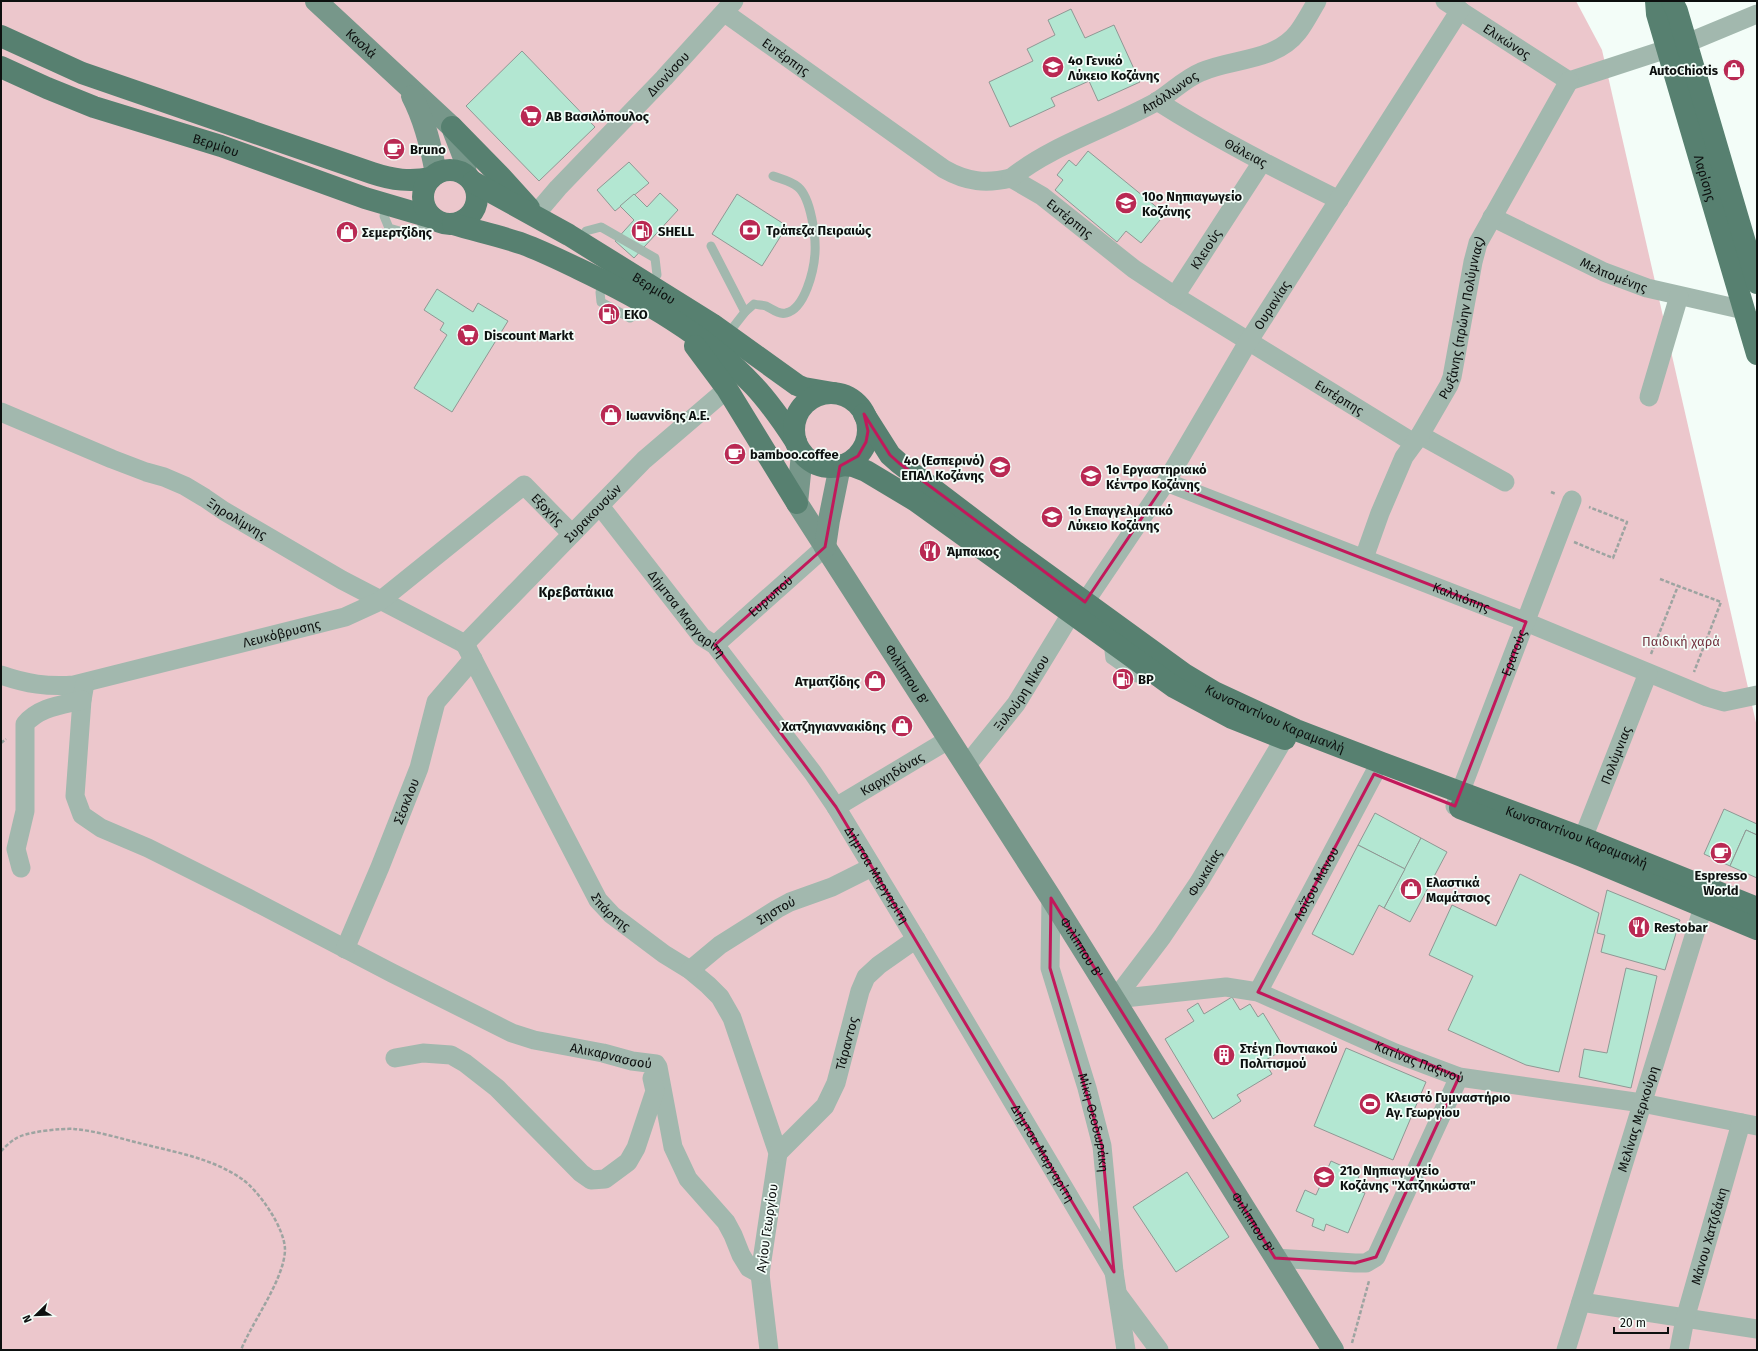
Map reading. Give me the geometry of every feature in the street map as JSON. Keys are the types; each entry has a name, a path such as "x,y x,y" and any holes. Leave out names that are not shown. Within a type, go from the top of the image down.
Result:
{"main road":[{"name":"Κασλά","path":"316,1 452,127 464,158 469,179"},
{"name":"Λαρίσης","path":"1656,1 1657,14 1677,46 1757,283"},
{"name":"Λαρίσης","path":"1672,1 1678,11 1677,46 1744,310 1757,354"},
{"name":"Βερμίου","path":"1,36 82,73 379,176 404,181 434,176"},
{"name":"Βερμίου","path":"1,67 94,107 221,146 365,198 522,244 561,260 651,306 699,339 747,378 781,419 799,448"},
{"name":"Κασλά","path":"406,86 422,115 428,133 434,176"},
{"path":"452,127 500,176 535,215"},
{"path":"448,170 460,172 469,179 477,196 475,209 466,220 441,221 428,213 423,198 426,184 434,176 448,170"},
{"name":"Βερμίου","path":"469,179 501,199 535,215 588,246 727,335 797,385 811,390 833,393"},
{"path":"651,306 675,324 696,347 727,389 797,503"},
{"path":"797,503 799,448 795,422 800,410 809,400 814,397 833,393 840,394 852,400 864,414 868,431 866,442 858,456 842,466 833,468 821,466 811,462 799,448"},
{"name":"Κωνσταντίνου Καραμανλή","path":"864,414 882,444 899,462 1016,552 1078,608 1174,687 1232,718 1374,774 1583,838 1709,898 1757,929"},
{"path":"825,547 829,520 842,466"},
{"name":"Κωνσταντίνου Καραμανλή","path":"842,466 853,466 866,471 916,501 1078,608 1207,688 1296,730 1458,799 1582,856 1709,898 1757,908"},
{"name":"Φιλίππου Β'","path":"797,503 1115,999 1333,1350"}],"street":[{"name":"Απόλλωνος","path":"1011,178 1040,158 1157,101 1201,72 1256,58 1287,42 1297,33 1317,1"},
{"name":"Ελικώνος","path":"1452,6 1569,81"},
{"name":"Ουρανίας","path":"1078,608 1166,482 1248,342 1339,200 1452,6"},
{"name":"Ευτέρπης","path":"729,7 944,169 962,177 980,181 994,182 1011,178 1042,196 1134,269 1248,342 1417,439 1505,482"},
{"name":"Διονύσου","path":"535,215 558,188 729,7"},
{"path":"1569,81 1677,46 1757,14"},
{"name":"Ρωξάνης (πρώην Πολύμνιας)","path":"1364,558 1393,480 1404,457 1417,439 1449,385 1478,243 1569,81"},
{"name":"Θάλειας","path":"1157,101 1201,129 1262,162 1339,200"},
{"name":"Κλειούς","path":"1175,296 1262,162"},
{"name":"Μελπομένης","path":"1492,217 1604,272 1647,288 1744,310"},
{"path":"1649,397 1679,296"},
{"name":"Συρακουσών","path":"469,651 572,534 644,460 727,389"},
{"name":"Ξηρολίμνης","path":"1,412 112,459 185,486 230,515 469,651"},
{"name":"Καλλιόπης","path":"1166,482 1526,622 1688,689 1724,702 1757,696"},
{"name":"Λευκόβρυσης","path":"1,675 20,682 51,687 74,686 84,691 345,616 380,601 524,485"},
{"name":"Εξοχής","path":"524,485 572,534"},
{"name":"Ερατούς","path":"1458,799 1572,500"},
{"name":"Δήμτσα Μαργαρίτη","path":"600,506 702,637 715,645 813,773 836,807 1114,1272"},
{"name":"Ευρωπού","path":"715,645 825,547"},
{"name":"Ξυλούρη Νίκου","path":"966,766 1016,704 1078,608"},
{"name":"Σέσκλου","path":"345,949 380,867 419,768 436,702 469,651"},
{"name":"Σπάρτης","path":"469,651 598,900 621,922 664,954 690,970 720,998 732,1018 778,1153"},
{"name":"Πολύμνιας","path":"1583,838 1646,672"},
{"path":"20,868 16,849 25,811 25,724 31,717 84,691"},
{"name":"Αλικαρνασσού","path":"84,691 75,796 82,815 101,828 148,848 512,1033 534,1040 632,1061 650,1062 656,1064 658,1067 673,1147 688,1179 726,1222 741,1255 749,1268 760,1274"},
{"name":"Φωκαίας","path":"1115,999 1162,937 1200,882 1284,739"},
{"name":"Καρχηδόνας","path":"836,807 948,740"},
{"name":"Λοΐζου Μάνου","path":"1258,992 1374,774"},
{"name":"Σηστού","path":"690,970 720,945 777,909 832,887 872,867"},
{"name":"Μίκη Θεοδωράκη","path":"1051,898 1050,968 1087,1088 1102,1146 1114,1272 1126,1350"},
{"name":"Μελίνας Μερκούρη","path":"1566,1350 1642,1103 1709,898"},
{"name":"Τάραντος","path":"778,1153 825,1106 832,1094 857,998 866,977 879,965 916,939"},
{"name":"Κατίνας Παξινού","path":"1115,999 1226,987 1258,992 1395,1053 1459,1077 1642,1103 1749,1125"},
{"path":"395,1058 423,1053 451,1055 465,1063 497,1088 581,1173 591,1180 605,1179 616,1172 628,1162 636,1148 655,1091 650,1062"},
{"path":"1275,1258 1366,1263 1376,1257 1459,1077"},
{"name":"Μάνου Χατζιδάκη","path":"1679,1350 1685,1319 1749,1125"},
{"name":"Αγίου Γεωργίου","path":"769,1350 760,1274 778,1153"},
{"path":"1117,1293 1159,1350"},
{"path":"1581,1302 1757,1329"}],"lane":[{"path":"727,335 745,312 754,304 765,306 775,312 785,314 793,310 799,305 805,295 813,271 815,253 812,224 807,201 798,187 788,181 773,176"},
{"path":"384,216 390,228 410,234 441,221"},
{"path":"586,231 601,227 655,258 657,275"},
{"path":"711,246 745,312"},
{"path":"600,292 601,302 630,318 651,306"},
{"path":"1109,651 1110,659 1137,678 1145,676"}],"path":[{"path":"1551,492 1627,522 1613,558 1559,536"},
{"path":"1660,579 1720,602 1688,689"},
{"path":"1646,672 1678,586"},
{"path":"1,1151 15,1138 35,1133 74,1129 123,1139 195,1157 228,1170 243,1180 255,1191 276,1220 283,1239 285,1250 280,1269 270,1293 241,1350"},
{"path":"1350,1350 1376,1257"}],"highlighted area":[{"path":"864,414 890,455 899,463 1085,602 1166,482 1526,622 1455,806 1374,774 1258,992 1459,1077 1376,1257 1355,1263 1275,1258 1051,898 1050,968 1102,1146 1114,1272 836,807 715,645 825,547 840,466 858,456 866,442 868,431"}],"green space":[{"name":"Παιδική χαρά","path":"1,1 1576,1 1602,50 1757,727 1757,1350 1,1350"}],"building":[{"path":"1071,9 1085,38 1114,25 1140,82 1098,101 1089,81 1051,98 1055,106 1010,127 989,82 1033,61 1027,49 1055,35 1048,20"},
{"name":"ΑΒ Βασιλόπουλος","path":"522,51 595,127 539,181 466,106"},
{"path":"1088,151 1165,214 1141,243 1126,231 1117,242 1055,190 1063,180 1057,175 1069,160 1076,166"},
{"path":"629,162 649,183 615,211 597,190"},
{"path":"660,193 678,210 634,258 615,241 634,220 620,206 634,194 647,207"},
{"name":"Τράπεζα Πειραιώς","path":"737,194 787,226 762,266 712,234"},
{"path":"437,289 473,312 478,303 508,321 452,412 414,388 447,335 440,330 444,323 424,310"},
{"path":"1724,809 1757,824 1757,835 1746,830 1730,866 1704,854"},
{"path":"1375,813 1421,838 1405,869 1358,845"},
{"path":"1746,830 1757,835 1757,878 1730,866"},
{"name":"Ελαστικά Μαμάτσιος","path":"1421,838 1447,852 1410,922 1384,908"},
{"path":"1358,845 1405,869 1384,908 1379,905 1353,955 1312,934"},
{"path":"1520,874 1599,913 1559,1072 1526,1065 1448,1030 1473,976 1429,955 1452,905 1496,926"},
{"name":"Restobar","path":"1607,890 1680,920 1665,970 1601,952 1605,935 1597,933"},
{"path":"1626,968 1657,976 1631,1088 1579,1077 1584,1049 1607,1053"},
{"name":"Στέγη Ποντιακού Πολιτισμού","path":"1232,997 1240,1010 1250,1004 1258,1017 1263,1013 1285,1049 1264,1061 1272,1074 1237,1095 1241,1101 1213,1119 1165,1039 1194,1021 1187,1010 1198,1003 1204,1014"},
{"name":"Κλειστό Γυμναστήριο Αγ. Γεωργίου","path":"1346,1048 1426,1082 1393,1160 1314,1126"},
{"path":"1331,1161 1360,1174 1353,1189 1365,1193 1348,1233 1326,1224 1324,1231 1312,1226 1314,1219 1296,1211 1305,1190 1316,1195"},
{"path":"1187,1172 1229,1237 1176,1272 1133,1207"}],"place":[{"name":"4ο Γενικό Λύκειο Κοζάνης","path":"1053,67"},
{"name":"AutoChiotis","path":"1734,70"},
{"name":"ΑΒ Βασιλόπουλος","path":"531,116"},
{"name":"Bruno","path":"394,149"},
{"name":"10ο Νηπιαγωγείο Κοζάνης","path":"1126,203"},
{"name":"Τράπεζα Πειραιώς","path":"750,230"},
{"name":"SHELL","path":"642,231"},
{"name":"Σεμερτζίδης","path":"347,232"},
{"name":"EKO","path":"609,314"},
{"name":"Discount Markt","path":"468,335"},
{"name":"Ιωαννίδης Α.Ε.","path":"611,415"},
{"name":"bamboo.coffee","path":"735,454"},
{"name":"4ο (Εσπερινό) ΕΠΑΛ Κοζάνης","path":"1000,467"},
{"name":"1ο Εργαστηριακό Κέντρο Κοζάνης","path":"1091,476"},
{"name":"1ο Επαγγελματικό Λύκειο Κοζάνης","path":"1052,517"},
{"name":"Άμπακος","path":"930,551"},
{"name":"BP","path":"1123,679"},
{"name":"Ατματζίδης","path":"875,681"},
{"name":"Χατζηγιαννακίδης","path":"902,726"},
{"name":"Espresso World","path":"1721,853"},
{"name":"Ελαστικά Μαμάτσιος","path":"1411,889"},
{"name":"Restobar","path":"1639,927"},
{"name":"Στέγη Ποντιακού Πολιτισμού","path":"1224,1055"},
{"name":"Κλειστό Γυμναστήριο Αγ. Γεωργίου","path":"1370,1104"},
{"name":"21ο Νηπιαγωγείο Κοζάνης \"Χατζηκώστα\"","path":"1324,1177"}],"district":[{"name":"Κρεβατάκια","path":"576,592"}]}
